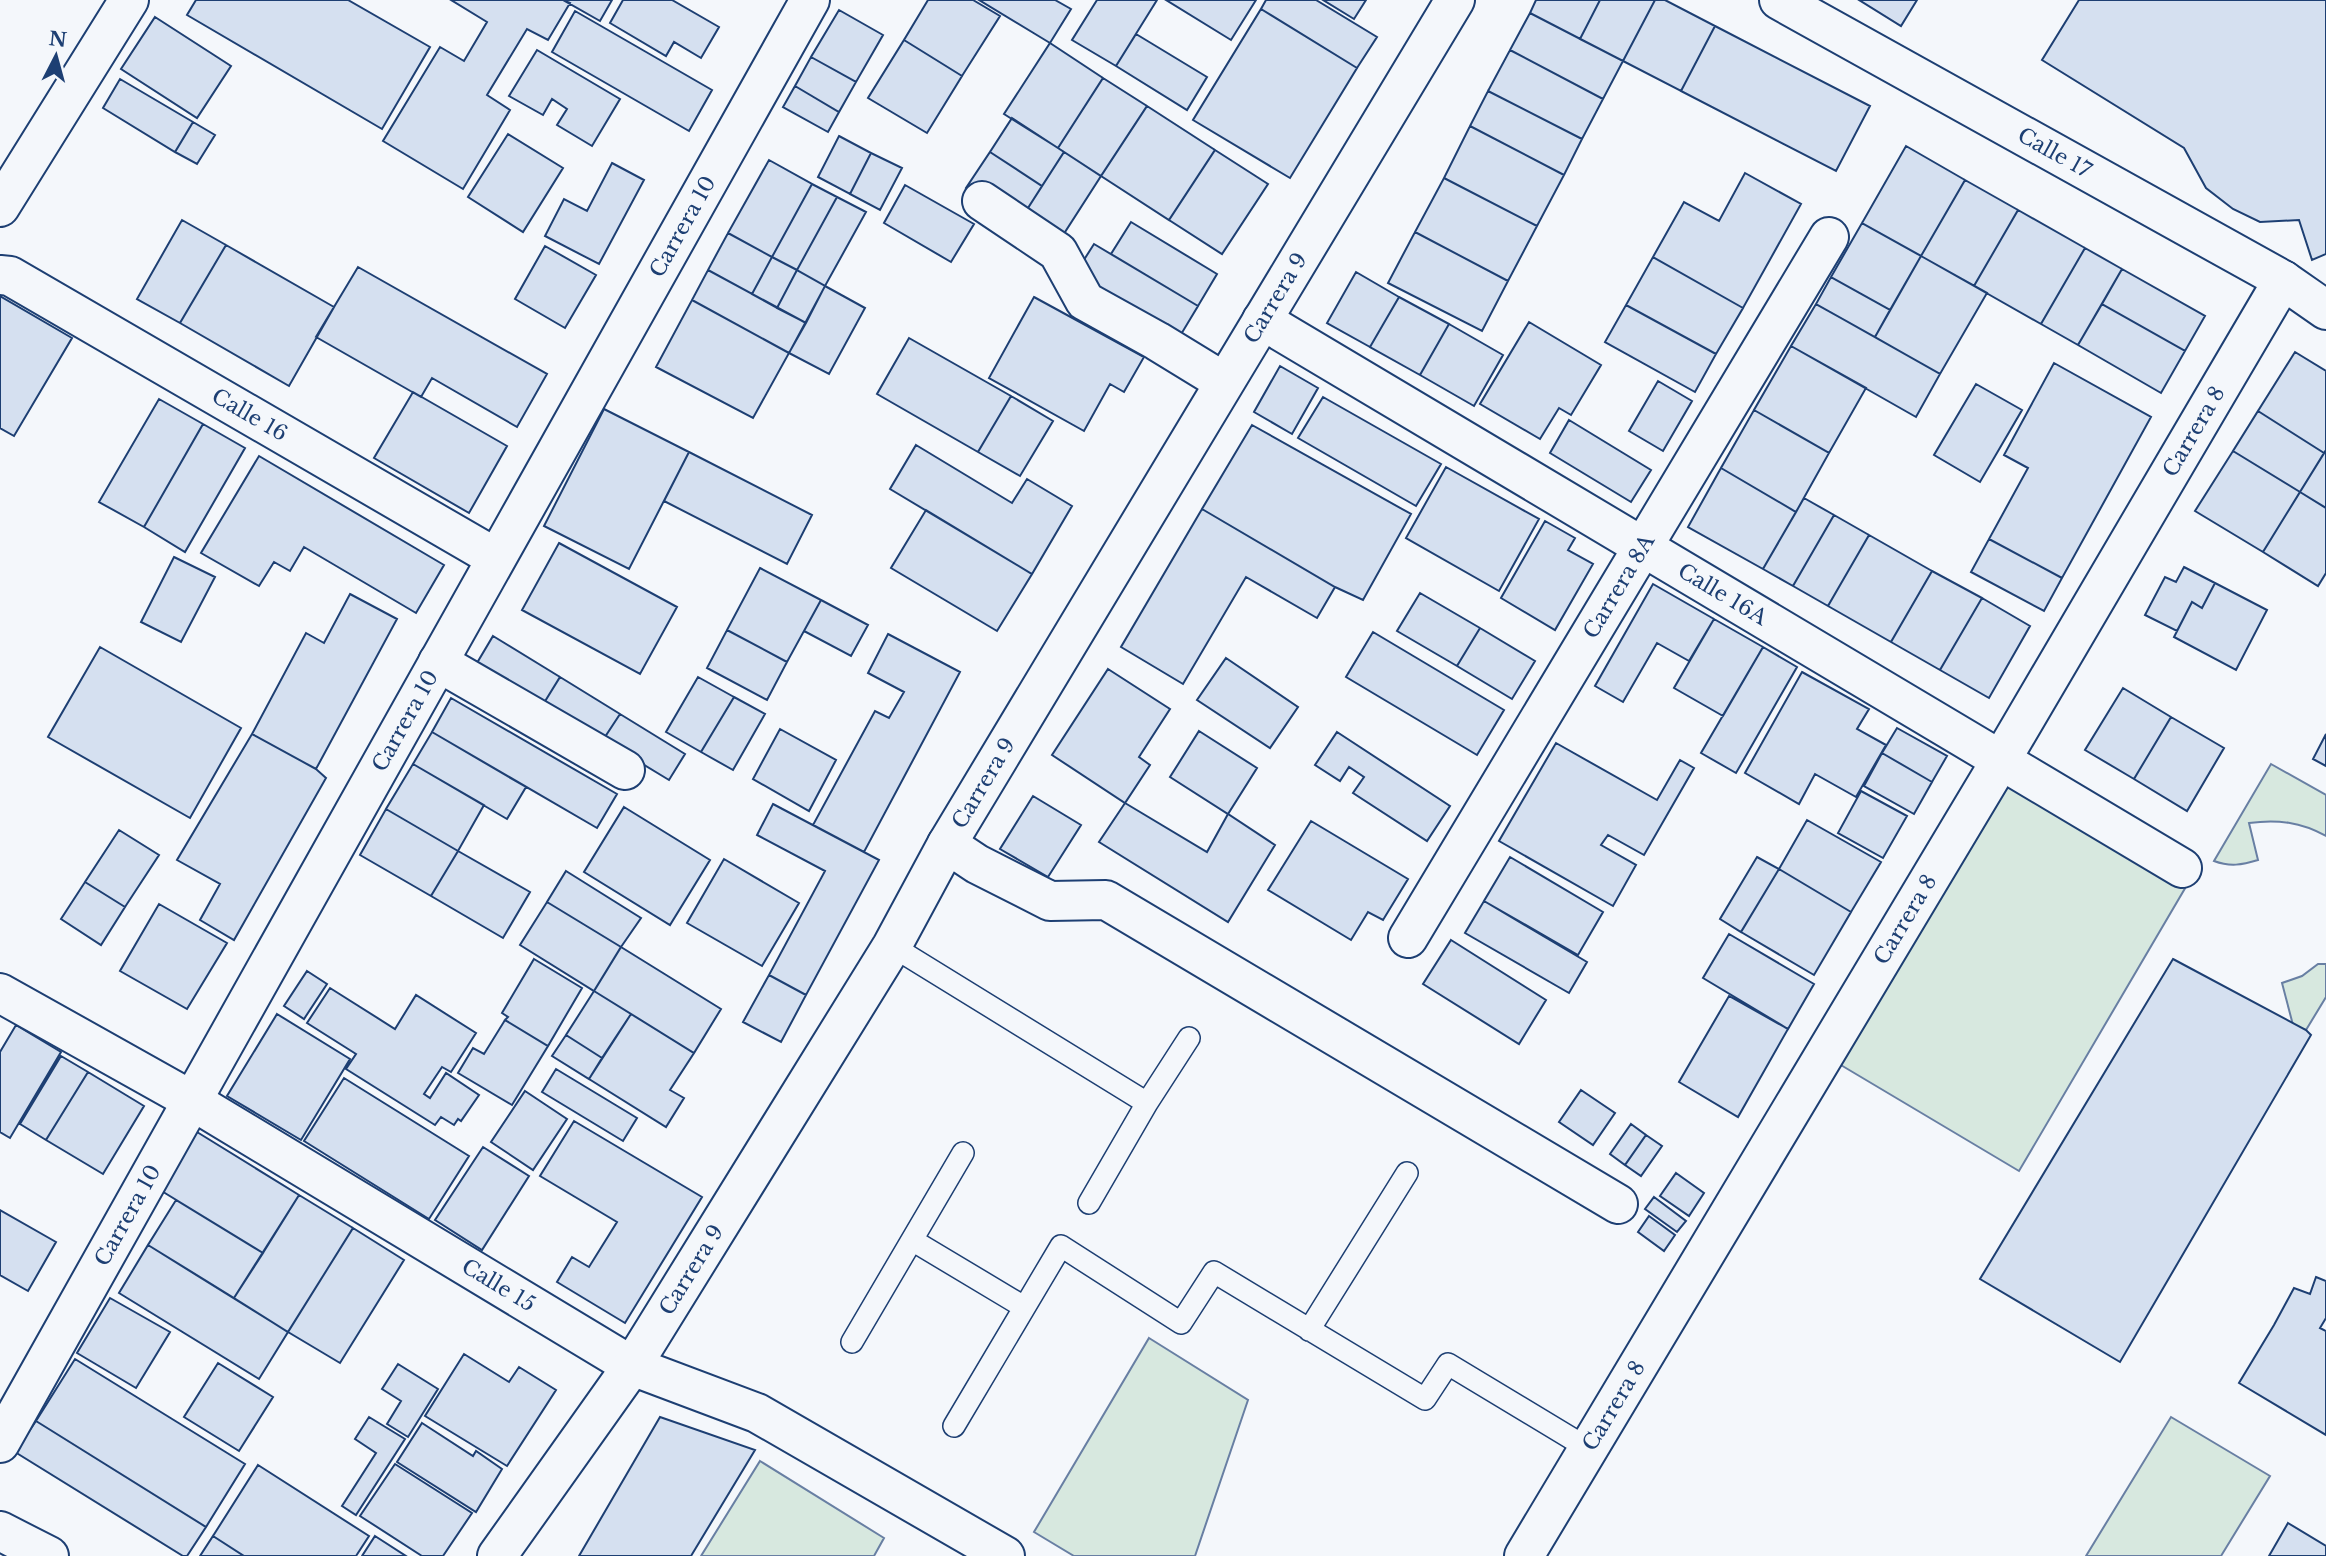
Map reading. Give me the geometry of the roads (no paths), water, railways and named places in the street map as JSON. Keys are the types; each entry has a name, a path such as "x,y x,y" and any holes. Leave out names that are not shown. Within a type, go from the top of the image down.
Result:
{"street":[{"path":"0,207 129,0"},
{"name":"Carrera 10","path":"0,1443 810,0"},
{"name":"Carrera 9","path":"496,1556 632,1366 892,946 947,844 1454,0"},
{"name":"Calle 17","path":"1779,0 2322,304"},
{"path":"982,201 1058,252 1085,302 1157,341 1224,382"},
{"name":"Carrera 8A","path":"1408,938 1829,236"},
{"name":"Calle 16","path":"0,275 10,276 496,558"},
{"name":"Carrera 8","path":"1524,1556 2001,760 2283,280"},
{"name":"Calle 16A","path":"1262,320 2182,868"},
{"path":"438,662 625,770"},
{"path":"947,844 977,864 1050,901 1106,900 1618,1204"},
{"name":"Calle 15","path":"0,993 191,1101 632,1366 757,1413 1005,1556"},
{"path":"0,1531 48,1556"}],"lane":[{"path":"892,946 1147,1103"},
{"path":"1089,1203 1147,1103 1189,1038"},
{"path":"852,1342 963,1153"},
{"path":"1309,1330 1407,1173"},
{"path":"912,1240 1024,1307"},
{"path":"954,1426 1061,1246 1181,1323 1213,1272 1425,1399 1448,1363 1589,1449"}]}
